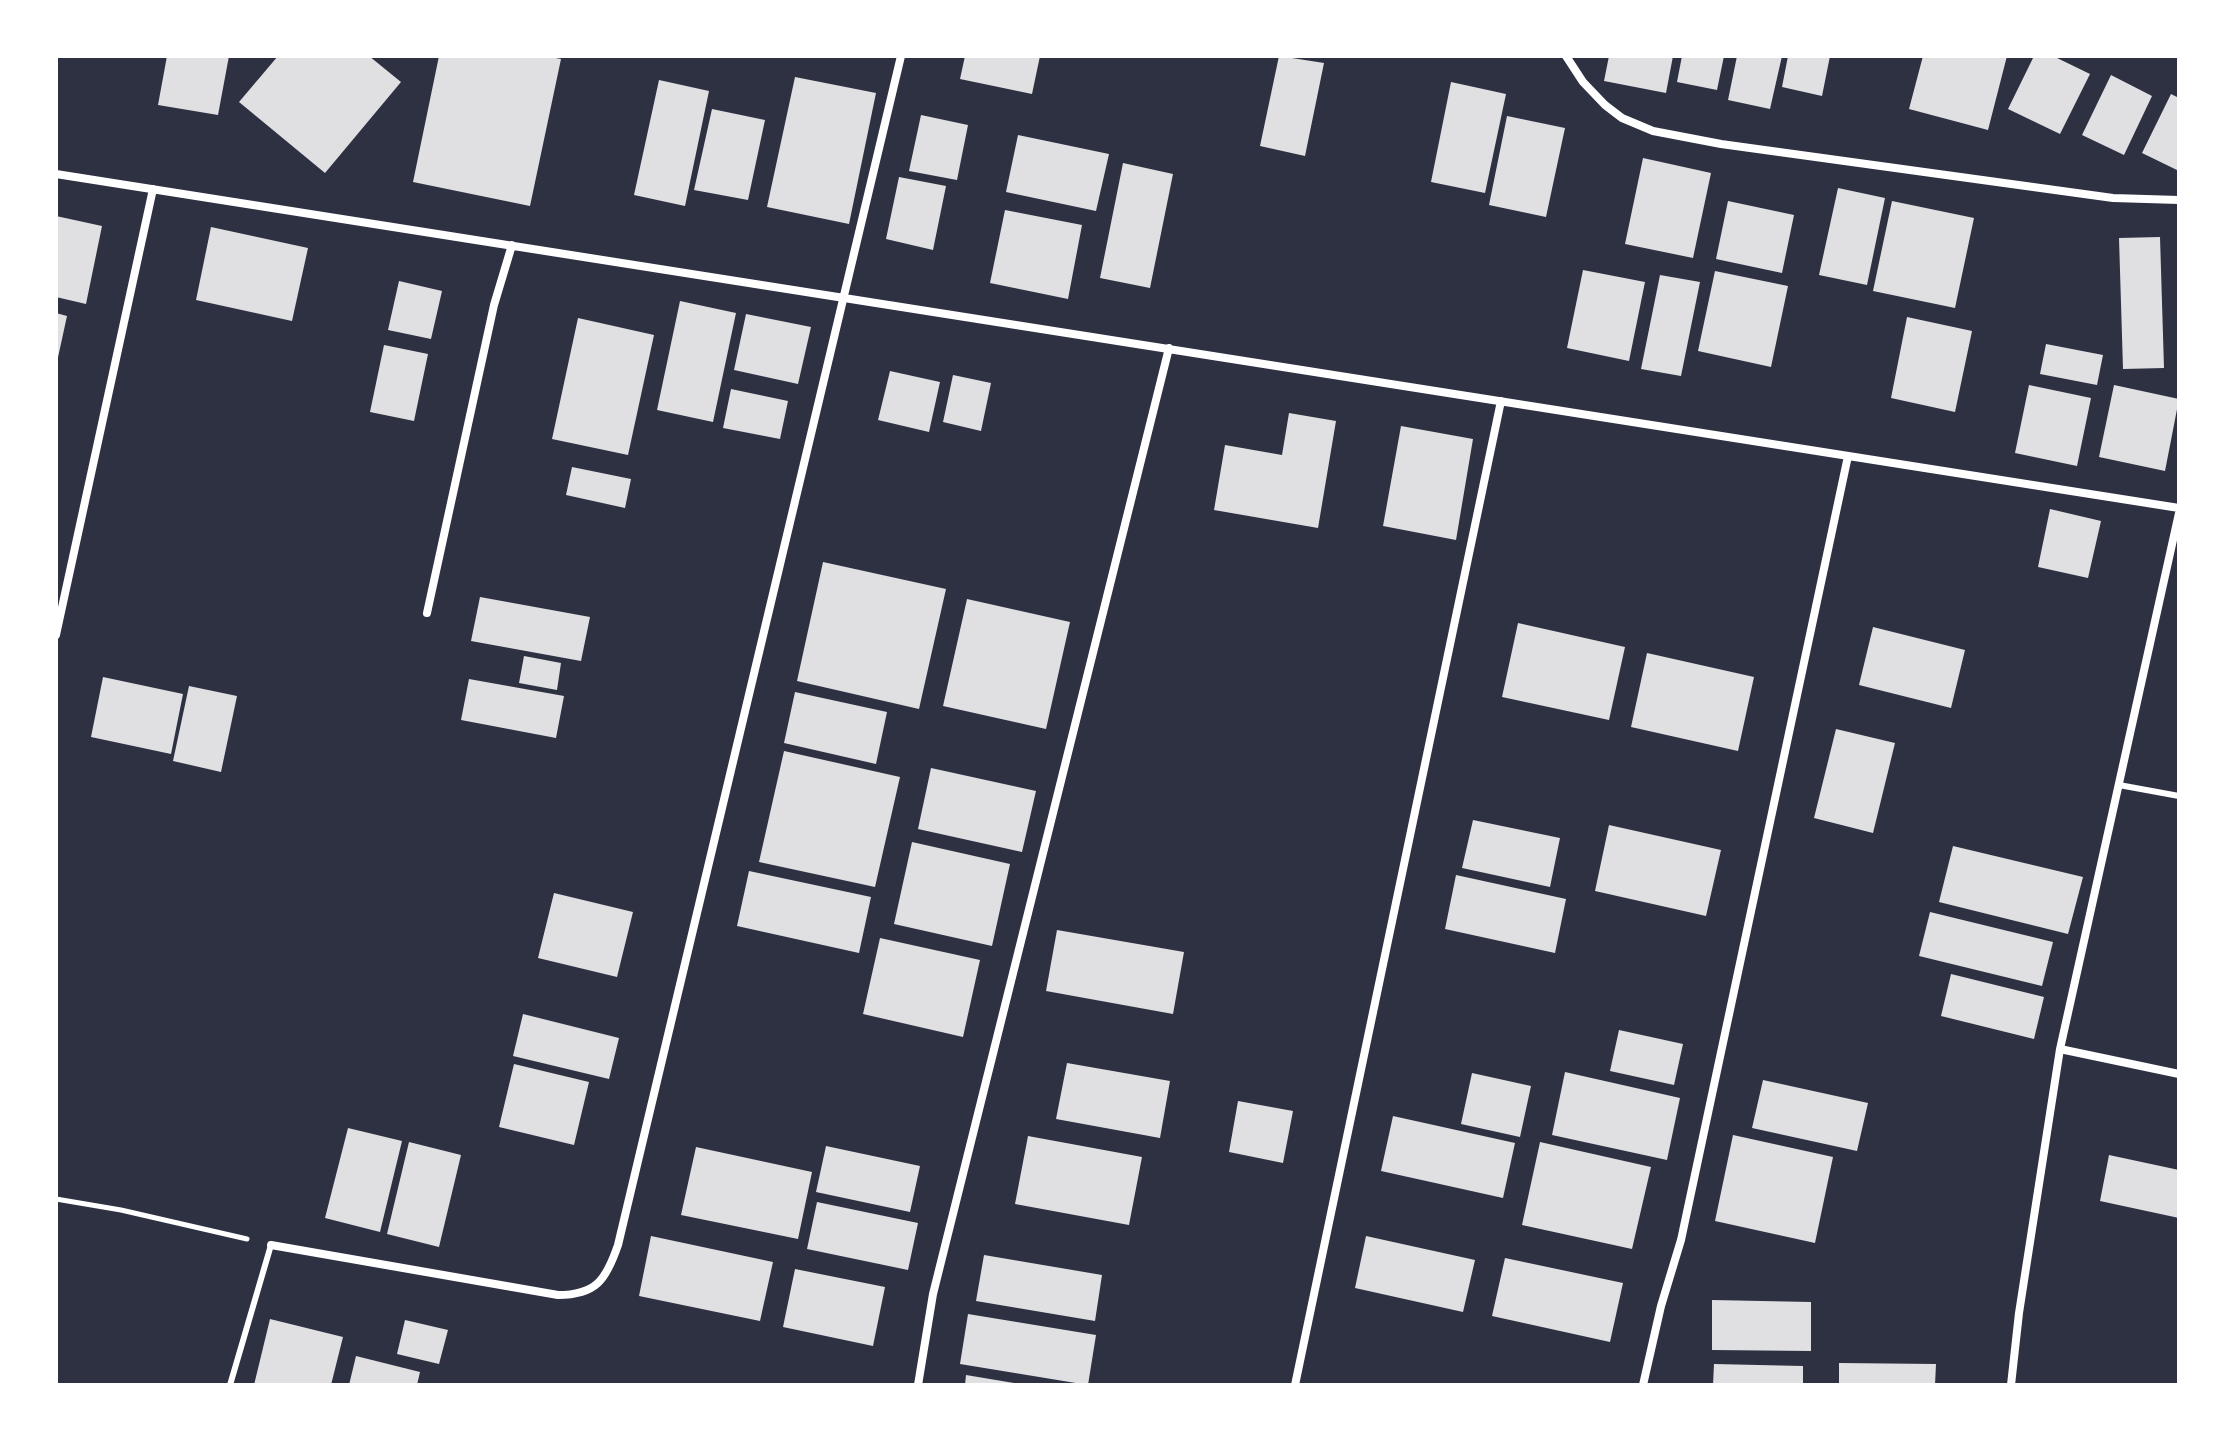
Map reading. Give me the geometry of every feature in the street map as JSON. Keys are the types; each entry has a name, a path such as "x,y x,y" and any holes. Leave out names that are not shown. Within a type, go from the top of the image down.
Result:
{"street":[{"path":"271,1245 558,1295 580,1295 599,1283 610,1268 622,1230 901,56"},
{"path":"1566,56 1583,82 1605,105 1622,118 1664,133 1721,144 2113,198 2179,200"},
{"path":"56,174 2179,510 2060,1049 2019,1313 2011,1385"},
{"path":"56,635 153,189"},
{"path":"427,613 494,305 512,245"},
{"path":"918,1385 933,1294 1169,348"},
{"path":"1295,1385 1501,401"},
{"path":"1643,1385 1661,1306 1681,1240 1848,456"},
{"path":"2060,1049 2179,1074"}],"lane":[{"path":"2119,785 2179,796"},
{"path":"230,1385 271,1245"}],"path":[{"path":"56,1199 158,1218 271,1245"}],"building":[{"path":"167,56 229,56 218,115 158,105"},
{"path":"278,56 369,56 401,82 325,173 239,102"},
{"path":"439,56 545,56 561,59 530,206 413,182"},
{"path":"965,56 1040,56 1032,94 960,79"},
{"path":"1279,56 1324,63 1305,156 1260,146"},
{"path":"1609,56 1673,56 1666,93 1604,81"},
{"path":"1682,56 1724,56 1717,90 1677,82"},
{"path":"1737,56 1782,56 1770,109 1728,100"},
{"path":"1788,56 1830,56 1822,96 1782,87"},
{"path":"1923,56 2007,56 1988,130 1909,109"},
{"path":"2034,56 2053,56 2090,74 2060,134 2008,109"},
{"path":"2111,75 2152,96 2124,155 2082,135"},
{"path":"795,77 876,93 849,224 767,207"},
{"path":"659,80 709,91 685,206 634,195"},
{"path":"1451,82 1506,94 1485,193 1431,182"},
{"path":"2171,94 2179,98 2179,171 2142,153"},
{"path":"712,109 765,120 748,200 694,190"},
{"path":"921,115 968,125 957,180 909,171"},
{"path":"1507,116 1565,128 1546,217 1489,205"},
{"path":"1018,135 1109,154 1096,211 1006,192"},
{"path":"1643,158 1711,173 1693,258 1625,244"},
{"path":"1123,163 1173,174 1150,288 1100,278"},
{"path":"899,177 946,186 933,250 886,239"},
{"path":"1838,188 1885,198 1867,285 1819,275"},
{"path":"1728,201 1794,215 1782,273 1716,259"},
{"path":"1892,201 1974,218 1955,308 1873,291"},
{"path":"1005,210 1082,225 1068,299 990,283"},
{"path":"56,216 102,226 86,304 56,297"},
{"path":"211,227 308,248 292,321 196,300"},
{"path":"2160,237 2164,368 2123,369 2119,238"},
{"path":"1583,270 1645,282 1629,361 1567,348"},
{"path":"1715,271 1788,286 1771,367 1698,351"},
{"path":"1660,275 1700,282 1681,376 1641,369"},
{"path":"399,281 442,291 431,339 388,330"},
{"path":"680,301 736,313 713,422 657,410"},
{"path":"56,313 67,316 57,362 56,362"},
{"path":"746,314 811,327 798,384 734,370"},
{"path":"1907,317 1972,331 1955,412 1891,398"},
{"path":"578,318 654,335 628,455 552,439"},
{"path":"2046,344 2103,355 2097,385 2040,374"},
{"path":"384,345 428,354 414,421 370,412"},
{"path":"890,371 940,382 929,432 878,420"},
{"path":"953,375 991,383 981,431 943,422"},
{"path":"2029,385 2091,398 2077,466 2015,453"},
{"path":"2114,385 2179,399 2165,471 2099,457"},
{"path":"731,389 788,401 780,439 723,428"},
{"path":"1289,413 1336,421 1318,528 1214,510 1225,445 1282,455"},
{"path":"1401,426 1473,439 1456,540 1383,526"},
{"path":"572,467 631,479 625,508 566,495"},
{"path":"2050,509 2101,521 2088,578 2038,567"},
{"path":"823,562 946,589 919,709 797,681"},
{"path":"480,597 590,617 581,661 471,641"},
{"path":"967,599 1070,622 1046,729 943,706"},
{"path":"1518,623 1625,647 1609,720 1502,697"},
{"path":"1873,627 1965,650 1951,708 1859,685"},
{"path":"1647,653 1754,677 1738,751 1631,727"},
{"path":"524,656 561,663 557,690 519,683"},
{"path":"103,677 183,694 171,754 91,737"},
{"path":"469,679 564,696 556,738 461,720"},
{"path":"189,686 237,696 221,772 173,761"},
{"path":"795,692 887,712 876,764 784,743"},
{"path":"1836,729 1895,743 1873,833 1814,818"},
{"path":"784,751 900,777 875,887 759,862"},
{"path":"931,768 1036,791 1022,852 918,829"},
{"path":"1473,820 1560,838 1550,887 1462,868"},
{"path":"1609,825 1721,850 1706,916 1595,891"},
{"path":"912,842 1010,864 992,946 894,924"},
{"path":"1953,846 2083,877 2068,934 1939,902"},
{"path":"749,871 871,897 859,953 737,926"},
{"path":"1456,875 1566,899 1555,953 1445,929"},
{"path":"554,893 633,912 617,977 538,958"},
{"path":"1930,912 2053,942 2042,986 1919,956"},
{"path":"1057,930 1184,952 1173,1014 1046,991"},
{"path":"880,938 980,960 963,1037 863,1014"},
{"path":"1951,974 2044,997 2034,1039 1941,1016"},
{"path":"523,1014 619,1038 609,1079 513,1056"},
{"path":"1619,1030 1683,1044 1674,1085 1610,1071"},
{"path":"1067,1063 1170,1081 1160,1138 1056,1119"},
{"path":"514,1064 589,1082 574,1145 499,1127"},
{"path":"1565,1072 1680,1098 1667,1160 1552,1135"},
{"path":"1472,1073 1531,1086 1520,1137 1461,1124"},
{"path":"1763,1080 1868,1103 1857,1151 1752,1128"},
{"path":"1238,1101 1293,1111 1283,1163 1229,1152"},
{"path":"1393,1116 1515,1143 1503,1198 1381,1171"},
{"path":"348,1128 402,1141 380,1232 325,1218"},
{"path":"1733,1135 1833,1157 1815,1243 1715,1221"},
{"path":"1028,1136 1142,1157 1129,1225 1015,1204"},
{"path":"409,1142 461,1155 439,1247 387,1234"},
{"path":"1540,1142 1651,1167 1632,1249 1522,1225"},
{"path":"826,1146 920,1166 910,1212 816,1192"},
{"path":"696,1147 812,1172 798,1239 681,1215"},
{"path":"2109,1155 2179,1170 2179,1218 2100,1201"},
{"path":"817,1202 918,1223 908,1270 807,1249"},
{"path":"651,1236 773,1262 760,1321 639,1296"},
{"path":"1366,1236 1475,1260 1463,1312 1355,1288"},
{"path":"984,1255 1102,1275 1095,1321 976,1301"},
{"path":"1505,1258 1623,1283 1610,1342 1492,1316"},
{"path":"795,1269 885,1287 873,1346 783,1327"},
{"path":"1712,1300 1811,1302 1811,1351 1712,1350"},
{"path":"968,1314 1096,1335 1088,1385 960,1364"},
{"path":"270,1319 343,1337 331,1385 254,1385"},
{"path":"405,1320 448,1330 439,1364 397,1354"},
{"path":"356,1356 420,1372 417,1385 349,1385"},
{"path":"1839,1363 1936,1364 1935,1385 1839,1385"},
{"path":"1714,1364 1803,1366 1803,1385 1713,1385"},
{"path":"966,1375 1014,1383 1014,1385 965,1385"}]}
